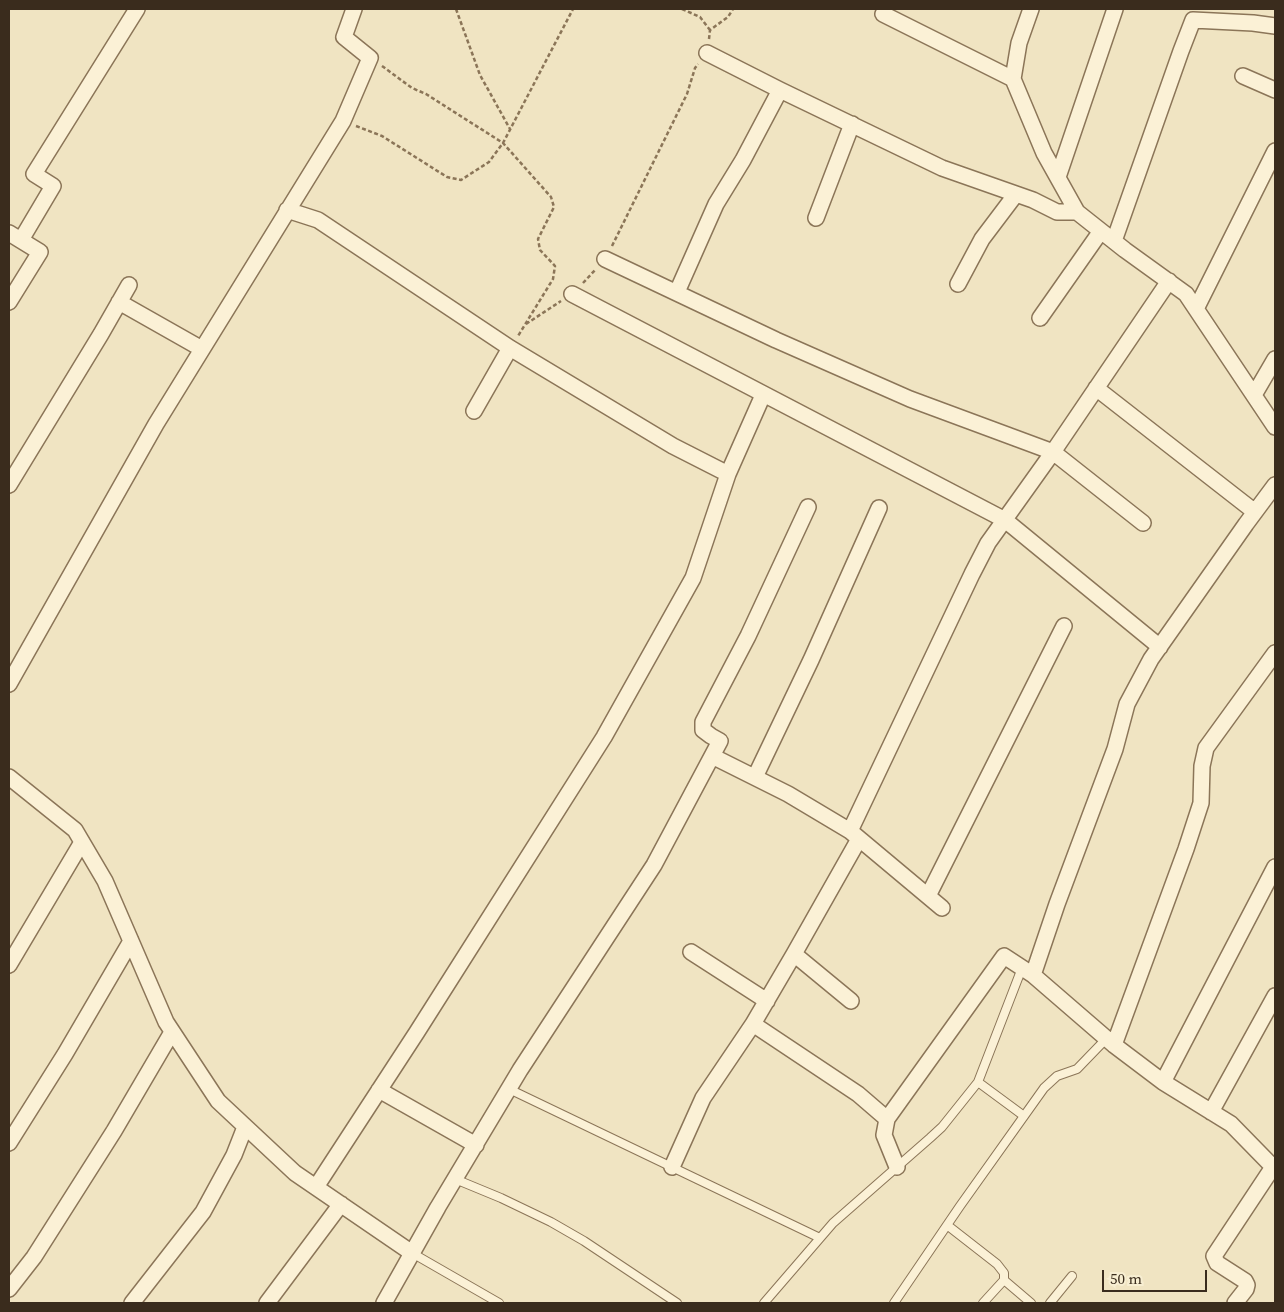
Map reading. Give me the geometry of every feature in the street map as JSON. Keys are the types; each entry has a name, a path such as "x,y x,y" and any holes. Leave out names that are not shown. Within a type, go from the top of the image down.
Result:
{"street":[{"path":"9,302 40,252 15,236 53,186 34,174 137,9"},
{"path":"9,684 156,424 343,121 370,58 344,37 354,9"},
{"path":"1031,9 1019,43 1013,79 1044,153 1077,212 1186,294 1275,427"},
{"path":"1058,177 1115,9"},
{"path":"883,14 1013,79"},
{"path":"1114,241 1193,20 1221,15 1275,26"},
{"path":"707,54 942,168 1033,200 1058,212 1077,212"},
{"path":"1243,76 1275,90"},
{"path":"677,292 716,204 743,160 780,90"},
{"path":"816,218 852,124"},
{"path":"1196,309 1275,151"},
{"path":"958,284 982,239 1016,194"},
{"path":"287,210 318,220 510,348 673,446 728,474"},
{"path":"1040,318 1101,231"},
{"path":"605,258 776,340 910,399 1052,452 1142,523"},
{"path":"672,1167 703,1098 753,1024 794,954 854,835 972,574 988,543 1169,281"},
{"path":"9,485 129,285"},
{"path":"572,294 1005,520 1160,647"},
{"path":"119,302 202,349"},
{"path":"474,411 510,348"},
{"path":"1254,395 1275,359"},
{"path":"1096,388 1255,512"},
{"path":"316,1187 604,737 693,578 728,474 763,394"},
{"path":"1028,972 1058,904 1115,749 1127,704 1151,659 1275,485"},
{"path":"384,1303 509,1089 654,865 720,741 703,730 703,722 748,636 808,506"},
{"path":"755,777 811,660 879,508"},
{"path":"928,896 1064,626"},
{"path":"1110,1042 1186,849 1201,803 1202,766 1206,748 1275,653"},
{"path":"712,756 788,794 854,835 942,908"},
{"path":"9,777 75,830 105,882 166,1022 218,1102 295,1173 412,1253"},
{"path":"9,965 82,842"},
{"path":"1163,1082 1275,867"},
{"path":"9,1143 65,1054 131,940"},
{"path":"691,952 767,1001"},
{"path":"794,954 851,1001"},
{"path":"897,1167 884,1135 887,1119 1004,956 1028,972 1110,1042 1163,1082 1230,1124 1274,1168 1214,1256 1217,1263 1245,1281 1247,1285 1235,1303"},
{"path":"1211,1112 1275,996"},
{"path":"753,1024 858,1094 887,1119"},
{"path":"9,1289 34,1257 114,1131 172,1032"},
{"path":"379,1090 476,1145"},
{"path":"132,1303 203,1212 234,1155 245,1127"},
{"path":"267,1303 341,1204"}],"lane":[{"path":"764,1303 833,1223 942,1127 978,1082 1028,972"},
{"path":"894,1303 1044,1088 1057,1076 1077,1069 1110,1042"},
{"path":"978,1082 1024,1116"},
{"path":"509,1089 820,1238"},
{"path":"455,1179 551,1222 584,1241 677,1303"},
{"path":"947,1225 996,1264 1004,1273 1004,1280 983,1303"},
{"path":"412,1253 499,1303"},
{"path":"1050,1303 1072,1276"},
{"path":"1004,1280 1032,1303"}],"path":[{"path":"456,9 480,75 510,129"},
{"path":"343,121 382,136 447,177 461,180 489,162 503,143 573,9"},
{"path":"524,324 572,294 605,258 686,94 695,68 707,54 710,30 700,17 682,9"},
{"path":"710,30 728,17 733,9"},
{"path":"370,58 412,88 426,94 503,143 551,196 554,207 538,239 540,250 556,266 553,279 510,348"}]}
